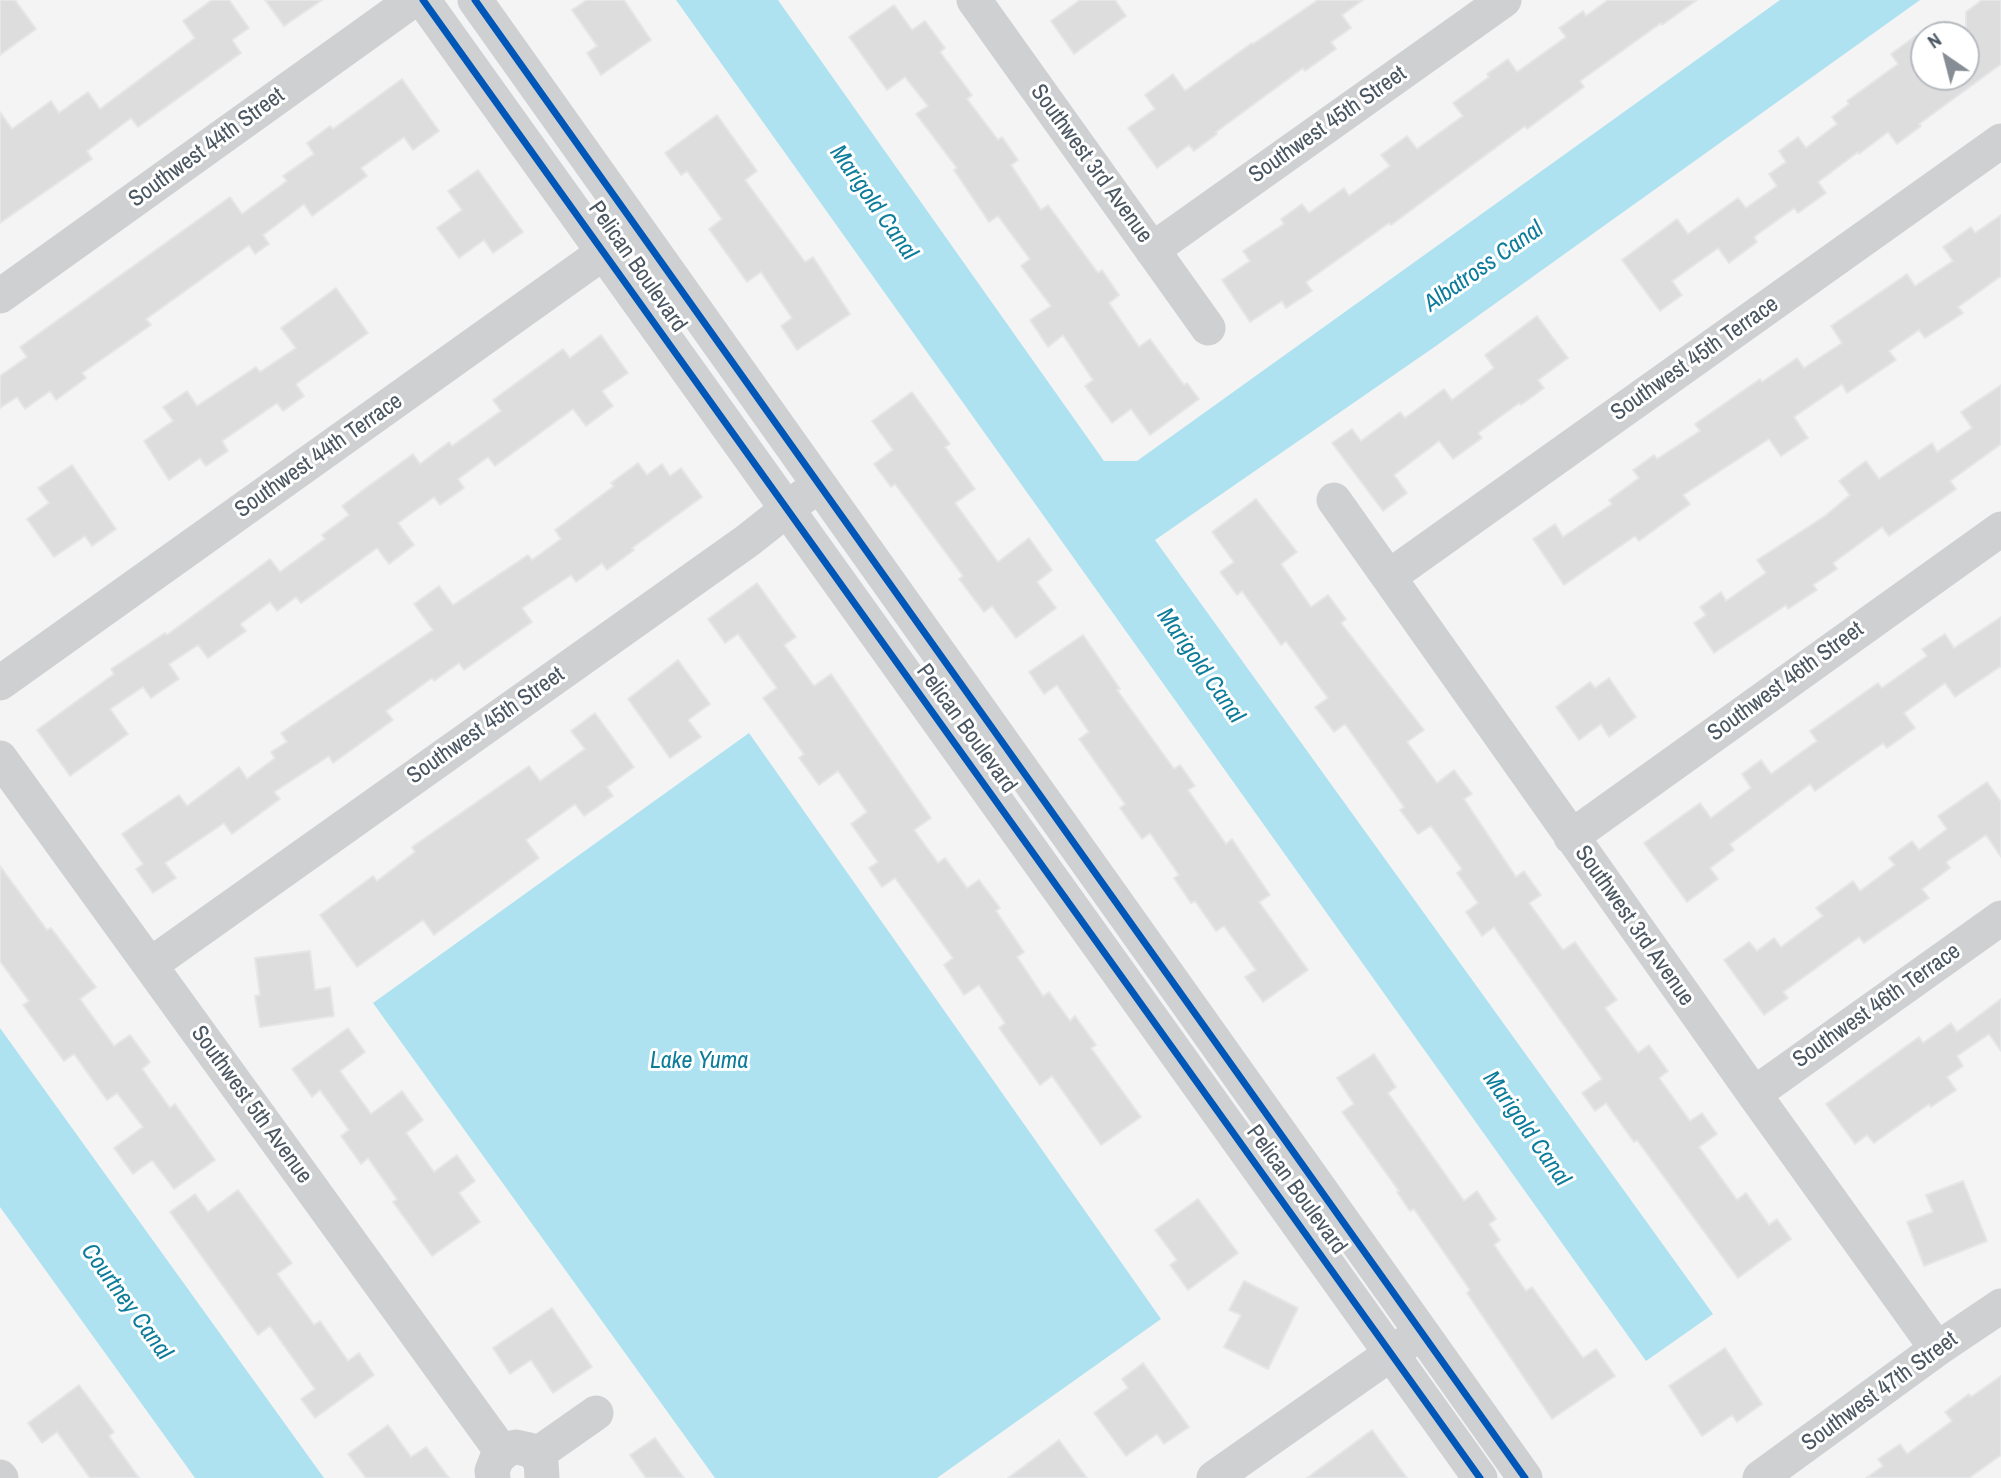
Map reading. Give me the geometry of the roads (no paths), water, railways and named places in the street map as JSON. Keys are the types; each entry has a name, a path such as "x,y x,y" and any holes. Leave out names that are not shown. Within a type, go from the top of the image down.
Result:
{"street":[{"name":"Southwest 44th Street","path":"0,296 413,0"},
{"name":"Pelican Boulevard","path":"423,0 1480,1478"},
{"name":"Pelican Boulevard","path":"475,0 1525,1478"},
{"name":"Southwest 3rd Avenue","path":"974,0 1208,328"},
{"name":"Southwest 45th Street","path":"1152,250 1504,0"},
{"name":"Southwest 45th Terrace","path":"1390,576 2001,141"},
{"name":"Southwest 44th Terrace","path":"0,682 637,228"},
{"name":"Southwest 45th Street","path":"150,965 787,511 819,484"},
{"name":"Southwest 3rd Avenue","path":"1334,500 1937,1349"},
{"name":"Southwest 46th Street","path":"1571,837 2001,529"},
{"name":"Southwest 5th Avenue","path":"0,758 150,965 497,1465 509,1449 523,1448 539,1467 596,1413"},
{"name":"Southwest 46th Terrace","path":"1754,1094 2001,918"},
{"name":"Southwest 47th Street","path":"1760,1478 1937,1349 2001,1306"},
{"path":"1214,1478 1389,1354 1423,1333"}],"water":[{"path":"676,0 778,0 1104,461 1137,461 1780,0 1920,0 1433,348 1155,540 1713,1314 1646,1361"},
{"name":"Lake Yuma","path":"749,733 1161,1319 937,1478 715,1478 373,1003"},
{"name":"Courtney Canal","path":"0,1028 324,1478 195,1478 0,1207"}],"water label":[{"name":"Marigold Canal","path":"873,203"},
{"name":"Albatross Canal","path":"1484,267"},
{"name":"Marigold Canal","path":"1200,666"},
{"name":"Marigold Canal","path":"1526,1129"}]}
